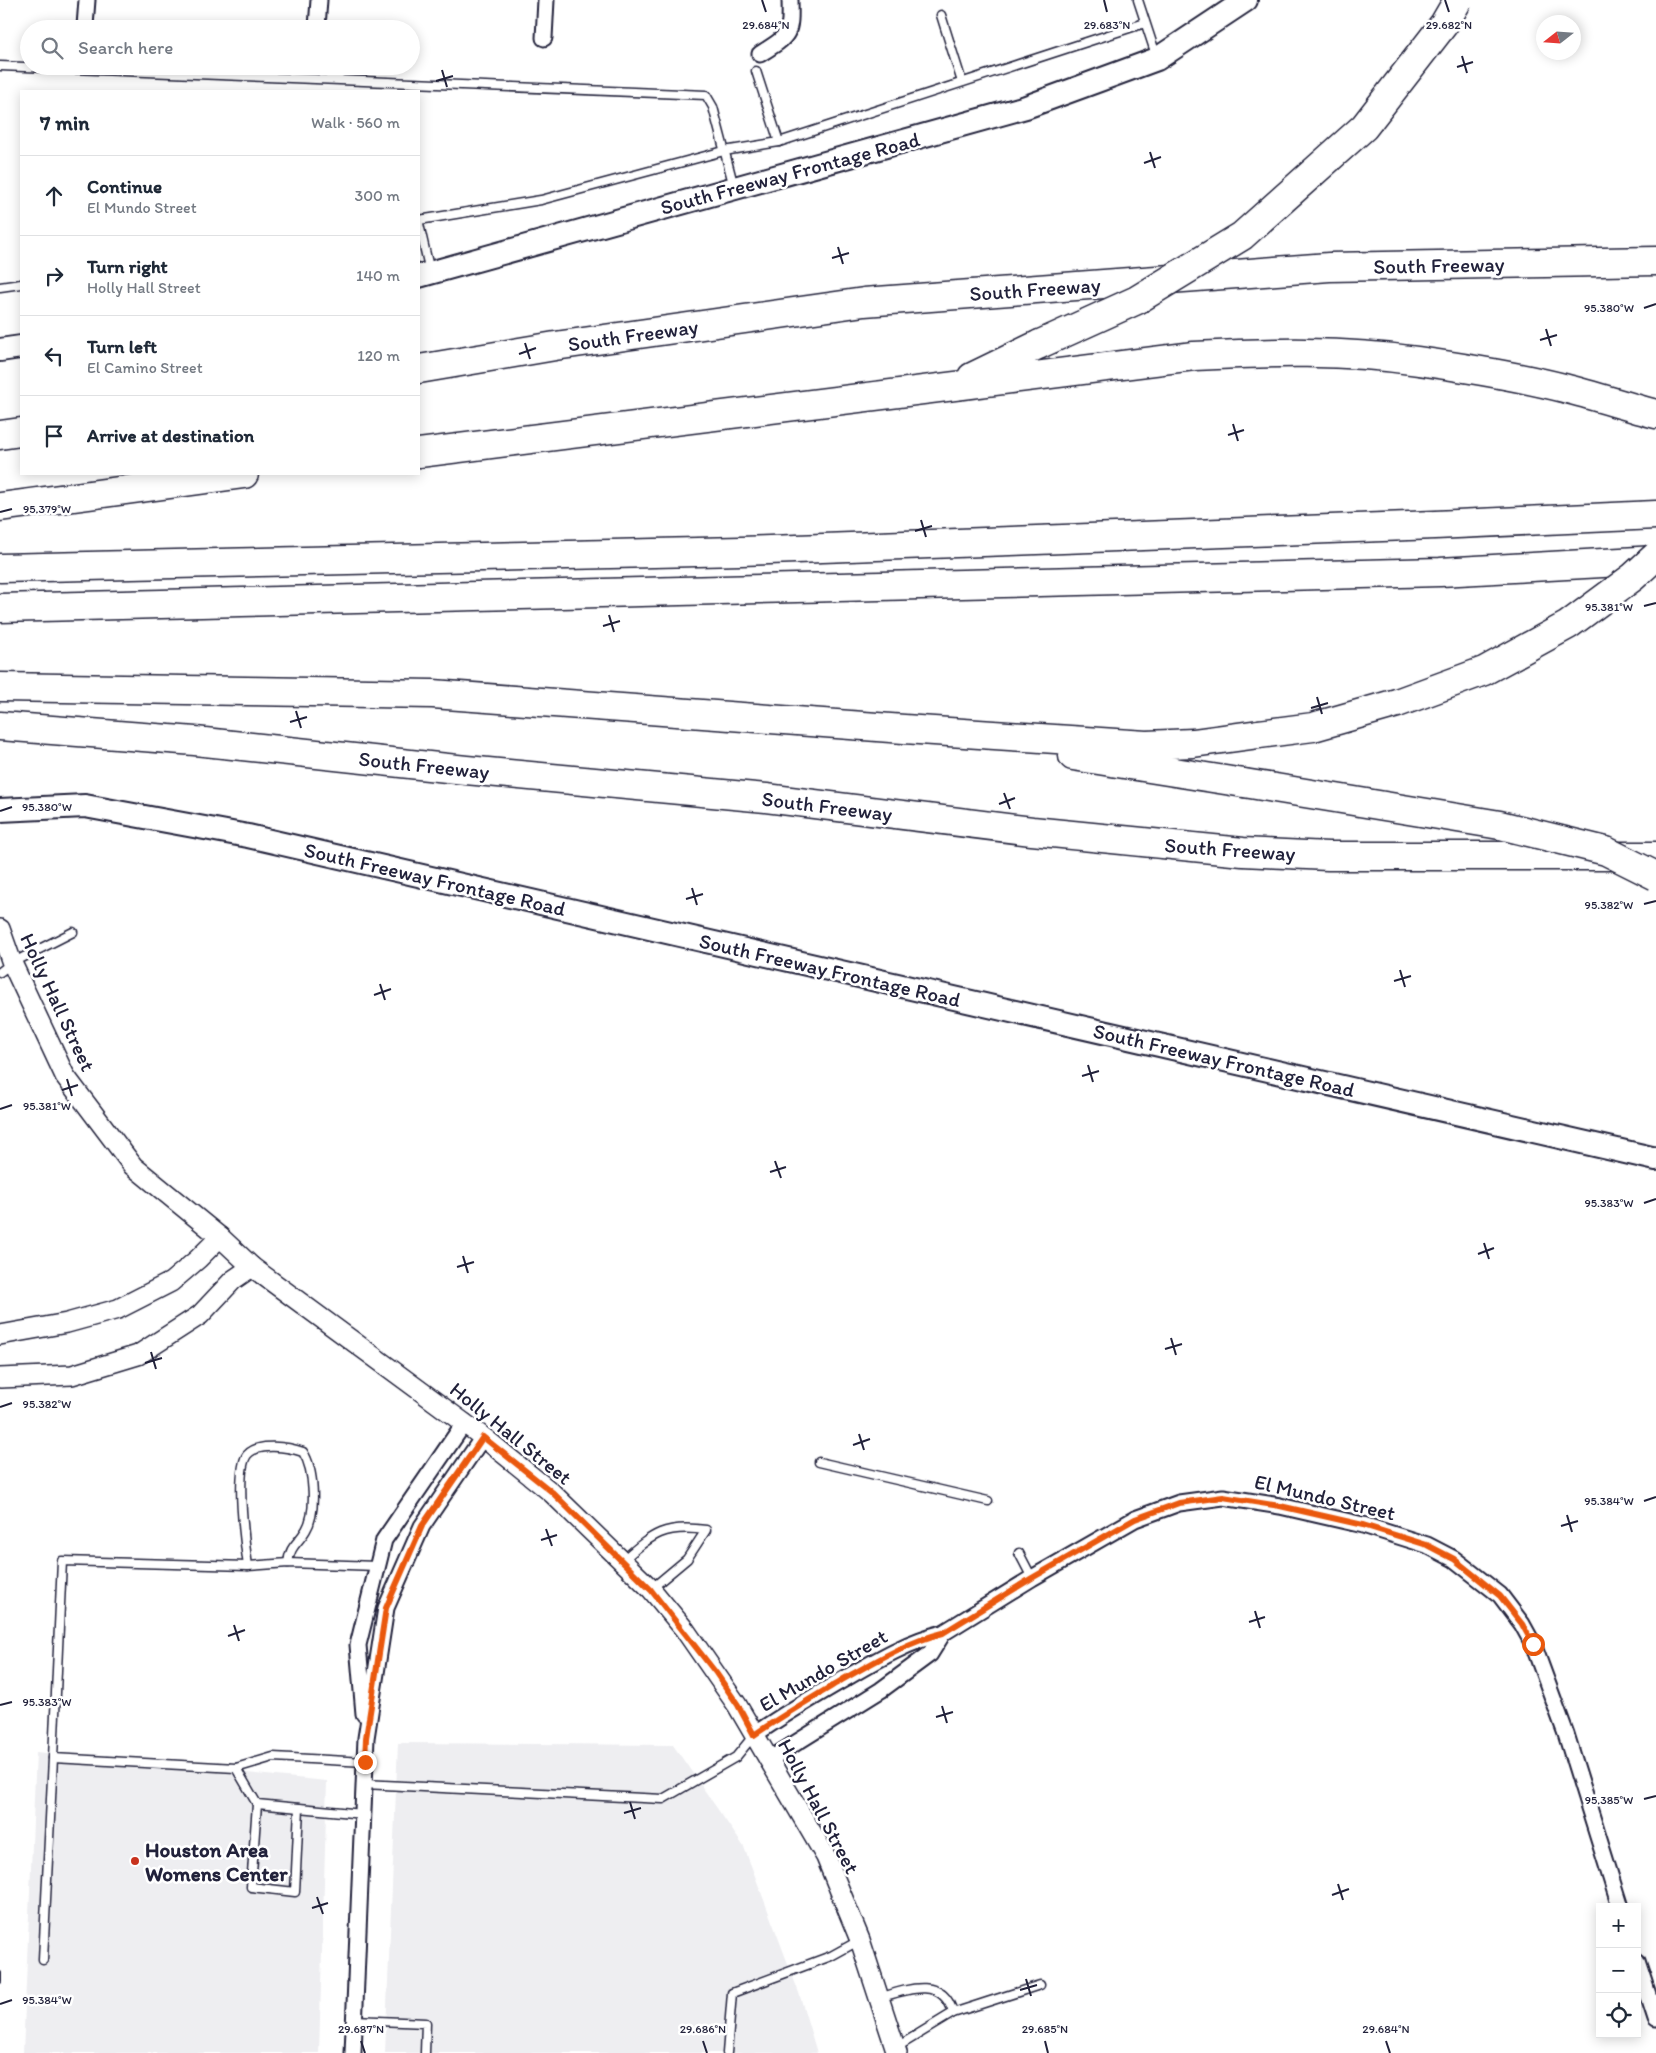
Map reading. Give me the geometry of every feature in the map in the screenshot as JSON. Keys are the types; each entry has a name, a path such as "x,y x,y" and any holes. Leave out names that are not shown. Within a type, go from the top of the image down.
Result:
{"highway":[{"path":"952,386 1137,300 1242,236 1364,127 1444,24 1458,0"},
{"name":"South Freeway","path":"420,369 565,345 864,302 1329,267 1656,261"},
{"path":"420,453 1194,356 1260,353 1375,356 1417,361 1518,378 1563,388 1656,414"},
{"path":"0,435 20,432"},
{"path":"0,489 224,475"},
{"path":"0,507 233,475"},
{"path":"0,568 741,551 1444,525 1656,514"},
{"path":"0,687 35,686 433,694 1146,745 1193,743 1313,727 1396,703 1484,671 1568,625 1633,577 1656,556"},
{"path":"0,608 1440,572 1656,560"},
{"path":"0,680 35,686"},
{"name":"South Freeway","path":"0,726 195,742 766,798 1032,831 1243,852 1328,856 1656,856"},
{"path":"904,729 1500,825 1606,851 1656,876"}],"main road":[{"name":"South Freeway Frontage Road","path":"425,275 1026,107 1157,59 1246,0"},
{"path":"0,350 20,346"},
{"name":"South Freeway Frontage Road","path":"0,810 85,806 248,836 1656,1159"}],"street":[{"path":"86,20 87,0"},
{"path":"317,20 318,0"},
{"path":"544,38 546,0"},
{"path":"760,54 784,40 791,27 790,0"},
{"name":"Holly Hall Street","path":"0,929 6,967 65,1076 133,1166 220,1237 252,1267 464,1422 552,1492 651,1590 716,1673 738,1705 826,1857 860,1940 896,2051"},
{"path":"0,1335 67,1323 118,1309 171,1282 220,1237"},
{"path":"0,1378 72,1375 138,1354 200,1315 233,1280 252,1267"},
{"path":"366,1738 358,1645 384,1540 464,1422"},
{"path":"353,2053 366,1738 386,1608 422,1526 483,1437"},
{"name":"El Mundo Street","path":"754,1735 782,1715 880,1658 926,1637 943,1633 1032,1578 1135,1519 1179,1503 1223,1497 1280,1506 1363,1525 1427,1545 1454,1559 1500,1596 1522,1624 1533,1644 1566,1734 1619,1903"},
{"name":"El Mundo Street","path":"770,1760 881,1690 930,1654 943,1633"},
{"path":"1641,1967 1651,1985 1656,2019"}],"lane":[{"path":"1138,0 1157,59"},
{"path":"941,15 962,82"},
{"path":"420,220 541,200 724,151 779,142 1145,23"},
{"path":"0,66 20,67"},
{"path":"756,71 779,142"},
{"path":"224,75 706,95 714,107 734,188"},
{"path":"420,232 425,275"},
{"path":"0,287 20,284"},
{"path":"6,967 73,932"},
{"path":"248,1566 242,1531 242,1473 244,1462 248,1455 256,1448 290,1447 302,1452 310,1469 312,1482 310,1520 306,1530 289,1552 288,1563"},
{"path":"819,1462 988,1501"},
{"path":"622,1561 646,1540 663,1531 683,1526 706,1530 687,1559 651,1590"},
{"path":"1019,1553 1032,1578"},
{"path":"43,1960 62,1561 248,1566 288,1563 377,1566"},
{"path":"364,1784 663,1799 736,1757 754,1735"},
{"path":"53,1758 236,1768 273,1757 365,1762"},
{"path":"236,1768 257,1804 252,1887 295,1892 299,1808"},
{"path":"257,1804 363,1814"},
{"path":"727,2053 732,1993 831,1956 860,1940"},
{"path":"896,2051 953,2013 1040,1985"},
{"path":"879,1998 914,1988 930,1988 943,1997 951,2006 953,2013"},
{"path":"354,2020 426,2023 425,2053"}],"shaded area":[{"path":"398,1743 673,1745 744,1847 799,1993 817,2053 385,2053"},
{"path":"36,1752 327,1781 319,2053 23,2053"}],"railway":[{"path":"0,1973 0,1982"}],"place":[{"name":"Houston Area Womens Center","path":"135,1861"}],"route":[{"path":"365,1762 366,1738 386,1608 422,1526 483,1437 552,1492 651,1590 716,1673 738,1705 754,1735 782,1715 880,1658 926,1637 943,1633 1032,1578 1135,1519 1179,1503 1223,1497 1280,1506 1363,1525 1427,1545 1454,1559 1477,1575 1500,1596 1522,1624 1533,1644"}]}
